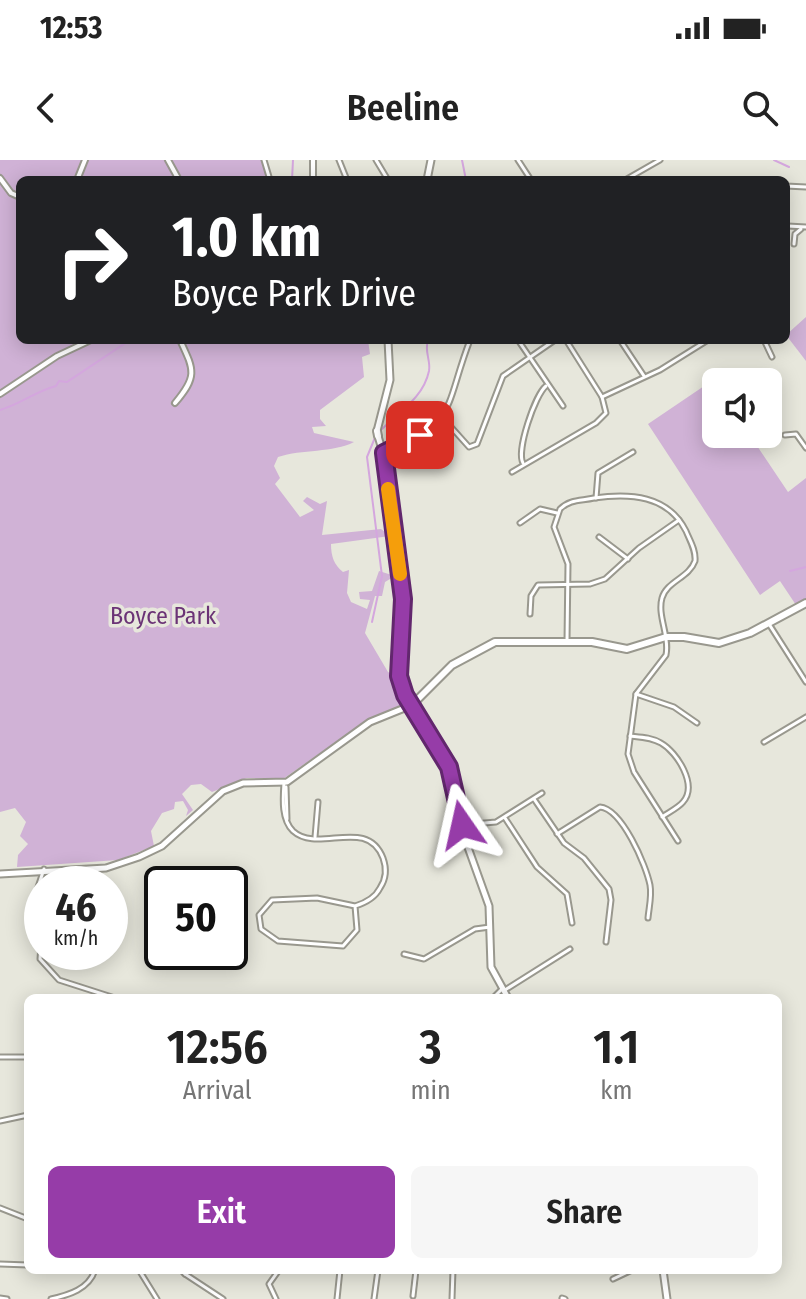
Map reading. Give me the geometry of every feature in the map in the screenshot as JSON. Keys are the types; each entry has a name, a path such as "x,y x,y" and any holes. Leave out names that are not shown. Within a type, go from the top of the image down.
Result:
{"main road":[{"path":"388,344 390,380 378,433 384,453 403,599 399,676 412,705 449,767 462,825 488,899 491,967 505,994"},
{"path":"112,866 162,846 223,791 243,783 284,783 370,722 412,705 452,665 495,642 597,642 627,649 666,637 719,643 769,624 806,603"},
{"path":"0,874 24,871"},
{"path":"664,1274 667,1299"}],"street":[{"path":"632,176 660,160"},
{"path":"0,178 16,195"},
{"path":"794,244 795,234 804,228"},
{"path":"0,394 57,356 82,344"},
{"path":"175,403 192,379 193,369 182,344"},
{"path":"384,453 420,435 443,418 469,344"},
{"path":"521,344 546,386 563,406"},
{"path":"443,418 471,448 482,439 503,376 549,344"},
{"path":"512,472 603,419 606,409 602,397 569,344"},
{"path":"623,344 644,376"},
{"path":"602,397 701,344"},
{"path":"766,344 772,357"},
{"path":"523,464 520,456 522,446 538,394 546,386"},
{"path":"785,435 796,434 806,448"},
{"path":"596,498 598,473 633,452"},
{"path":"567,641 567,559 554,527 557,513 567,503 596,498 644,497 663,504 679,520 695,556 690,571 669,586 662,599 666,637 663,661 642,682 636,694 630,736 631,766 678,841"},
{"path":"520,523 540,509 557,513"},
{"path":"530,614 531,596 538,585 599,582 679,520"},
{"path":"599,537 628,559"},
{"path":"769,624 806,682"},
{"path":"636,694 674,707 697,723"},
{"path":"764,742 806,717"},
{"path":"630,736 648,738 667,747 687,776 689,790 685,800 662,817"},
{"path":"284,783 287,822 298,834 315,837 355,836 370,842 380,851 385,870 382,886 371,898 355,906 317,898 278,898 263,907 259,923 271,939 339,947 355,936 358,925 355,906"},
{"path":"462,825 489,824 505,818 542,793"},
{"path":"534,799 557,834 584,858 609,889 611,900 606,942"},
{"path":"315,837 318,802"},
{"path":"557,834 600,807 613,812 636,848 650,883 648,918"},
{"path":"505,818 537,867 567,894 572,907 572,923"},
{"path":"404,954 424,959 475,929 490,927"},
{"path":"498,994 570,949"},
{"path":"50,970 59,980 103,994"},
{"path":"0,1057 24,1057"},
{"path":"0,1121 24,1116"},
{"path":"0,1208 24,1217"},
{"path":"0,1264 24,1265"},
{"path":"51,1299 69,1295 87,1284 93,1274"},
{"path":"141,1274 157,1299"},
{"path":"190,1274 223,1299"},
{"path":"276,1274 269,1284 276,1299"},
{"path":"337,1299 340,1274"},
{"path":"374,1299 377,1274"},
{"path":"413,1296 416,1274"},
{"path":"452,1299 453,1274"},
{"path":"613,1279 624,1274"},
{"path":"0,1298 7,1299"}],"green space":[{"name":"Boyce Park","path":"0,160 262,160 267,176 16,176 16,344 369,344 370,354 362,357 364,377 320,410 320,419 326,426 312,427 314,433 354,442 337,448 278,457 274,466 280,478 275,484 300,517 314,510 303,501 307,497 320,504 327,501 322,535 381,529 390,536 331,544 331,548 337,566 343,572 349,570 347,593 351,602 367,609 370,600 360,599 359,592 372,591 379,571 395,576 385,582 382,596 375,596 365,633 388,672 395,676 406,704 363,723 283,779 247,778 212,792 201,784 191,785 182,794 193,810 186,816 188,810 183,801 175,802 174,809 162,813 151,831 154,846 118,860 17,867 18,855 28,844 20,836 26,822 15,808 0,812"},
{"path":"806,317 806,361 790,340 790,331"},
{"path":"702,387 702,448 758,448 788,492 806,478 806,600 796,605 780,581 760,595 648,424"}],"waterway":[{"path":"292,176 293,160"},
{"path":"462,160 465,176"},
{"path":"774,160 789,167"},
{"path":"0,410 56,386 59,381 67,382 124,344"},
{"path":"380,431 409,404 426,381 429,371 428,344"},
{"path":"372,622 382,576 367,457 376,435"},
{"path":"790,571 806,567"}],"slow traffic":[{"path":"388,489 400,574"}],"route":[{"path":"420,435 384,453 403,599 399,676 405,695 449,767 462,825"}]}
